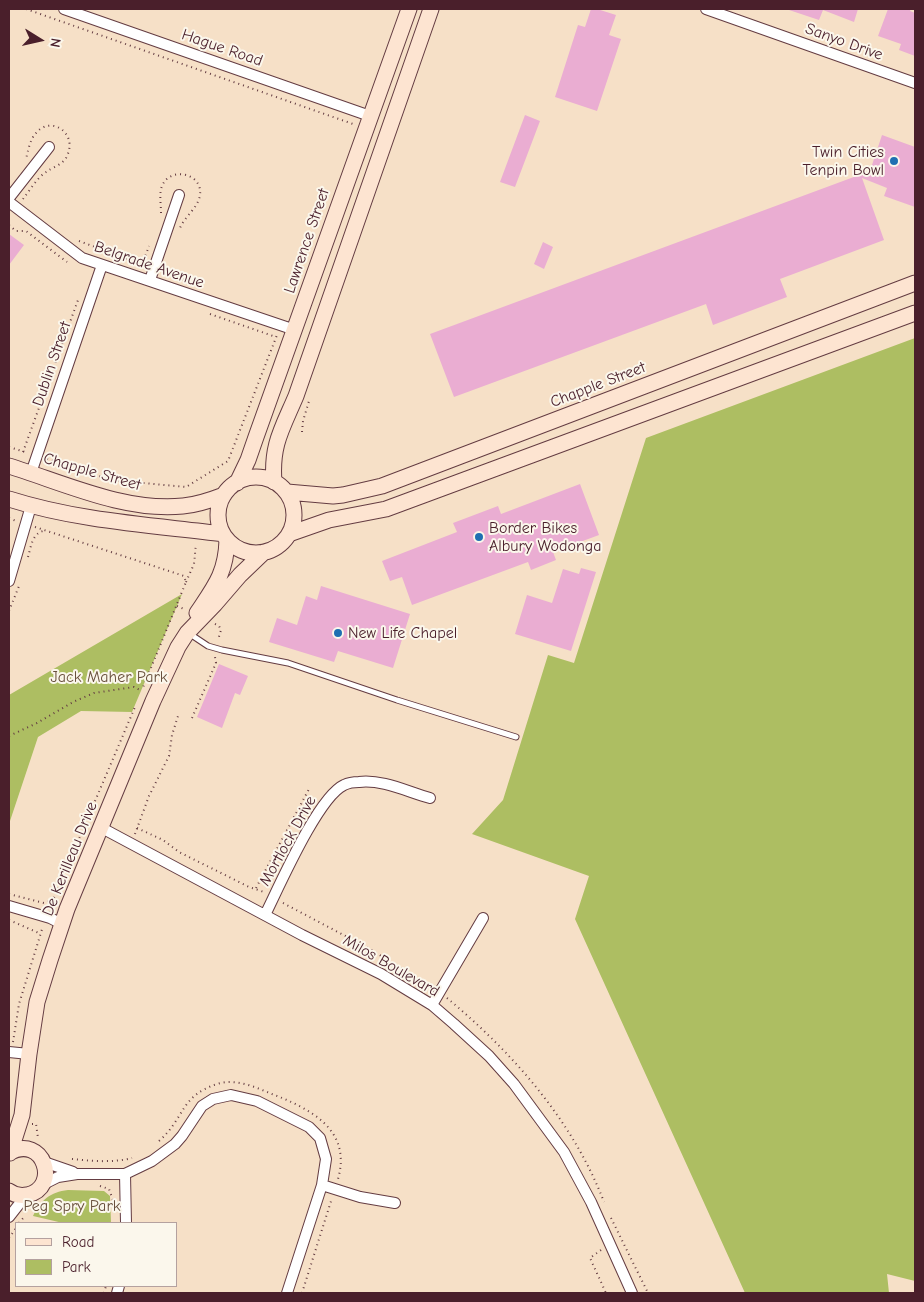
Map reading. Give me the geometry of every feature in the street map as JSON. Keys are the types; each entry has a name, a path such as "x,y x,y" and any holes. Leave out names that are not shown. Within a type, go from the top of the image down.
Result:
{"street":[{"name":"Hague Road","path":"64,9 370,116"},
{"name":"Lawrence Street","path":"237,483 248,460 288,327 370,116 409,9"},
{"path":"274,482 273,459 278,438 296,396 431,9"},
{"name":"Sanyo Drive","path":"706,9 915,83"},
{"path":"10,197 49,147"},
{"path":"150,280 179,195"},
{"name":"Belgrade Avenue","path":"10,197 82,258 288,327"},
{"name":"Dublin Street","path":"31,473 102,265"},
{"name":"Chapple Street","path":"287,492 338,496 382,486 915,283"},
{"path":"289,534 329,520 386,509 915,313"},
{"path":"288,327 316,336"},
{"name":"Chapple Street","path":"9,466 116,501 145,505 184,506 197,504 224,495"},
{"path":"255,478 274,482 287,492 293,510 293,522 289,534 283,542 264,552 241,550 225,536 218,514 224,495 237,483 255,478"},
{"path":"9,499 31,506 126,523 225,536"},
{"path":"9,582 31,506"},
{"name":"De Kerilleau Drive","path":"189,631 196,614 224,568 226,557 225,536"},
{"name":"De Kerilleau Drive","path":"40,1152 28,1137 24,1120 29,1054 37,1002 62,924 153,701 178,647 189,631 240,575 264,552"},
{"name":"Mortlock Drive","path":"265,915 312,822 327,799 344,785 361,781 380,783 430,798"},
{"name":"Milos Boulevard","path":"100,828 381,974 432,1005 489,1056 514,1084 549,1131 577,1174 632,1293"},
{"path":"9,906 62,924"},
{"path":"432,1005 483,918"},
{"path":"9,1052 29,1054"},
{"path":"9,1217 20,1203 37,1189 58,1176 125,1174 152,1161 175,1144 202,1106 213,1099 231,1095 257,1101 298,1120 317,1133 326,1159 322,1185 287,1293"},
{"name":"De Kerilleau Drive","path":"9,1153 24,1120"},
{"path":"9,1153 23,1149 40,1152 77,1174"},
{"path":"9,1191 18,1195 37,1189 46,1177 46,1170 40,1152"},
{"path":"125,1174 126,1222"},
{"path":"322,1185 360,1197 395,1203"}],"lane":[{"path":"189,631 208,646 288,663 397,700 516,737"}],"path":[{"path":"26,9 353,124"},
{"path":"10,197 23,199"},
{"path":"74,238 88,246 202,286"},
{"path":"23,452 78,298"},
{"path":"9,447 112,480 186,487 228,461 288,327"},
{"path":"9,531 9,520 26,524 180,573 184,576 186,582 142,690 134,687 94,693 9,736"},
{"path":"9,1040 13,1040 19,1004 52,900 138,700"},
{"path":"130,843 169,756 172,735 179,712"},
{"path":"256,889 309,789"},
{"path":"137,828 163,840 179,852 274,896 291,908 394,963 440,992 508,1053 540,1092 572,1139 601,1193 607,1209"},
{"path":"9,894 44,903 52,900"},
{"path":"9,920 41,934"},
{"path":"157,1143 168,1133 190,1098 200,1090 224,1082 249,1085 295,1103 322,1120 330,1128 339,1145 339,1176 302,1293"},
{"path":"24,1120 36,1124 40,1152"},
{"path":"70,1159 92,1161 122,1160 136,1156"},
{"path":"93,1186 103,1186 109,1189 114,1206"},
{"path":"21,1222 28,1211"},
{"path":"610,1216 648,1293"},
{"path":"606,1293 590,1258 620,1236"}],"green space":[{"path":"915,338 915,1281 887,1274 889,1293 745,1293 575,919 589,876 472,834 503,800 548,655 574,663 646,438"},
{"name":"Jack Maher Park","path":"182,594 132,712 81,711 38,737 9,824 9,695"},
{"name":"Peg Spry Park","path":"68,1190 104,1191 110,1196 111,1222 59,1222 33,1216 39,1205 56,1193"}],"building":[{"path":"591,9 616,15 609,35 621,39 597,111 555,97 578,25 585,27"},
{"path":"789,9 858,9 854,22 823,10 819,20"},
{"path":"888,9 911,9 910,11 915,13 915,56 899,50 901,44 878,36"},
{"path":"525,115 540,121 515,187 500,182"},
{"path":"882,135 915,147 915,207 884,196 887,188 862,178 884,240 780,279 787,297 713,325 706,304 454,397 430,334 870,171"},
{"path":"9,234 24,245 9,265"},
{"path":"543,242 553,247 544,269 534,264"},
{"path":"580,484 599,535 553,552 556,560 531,570 528,562 412,605 402,577 390,581 382,561 457,532 453,523 498,506 501,514"},
{"path":"581,568 596,572 571,651 515,634 527,595 552,603 563,569 579,574"},
{"name":"New Life Chapel","path":"321,586 410,614 393,668 338,651 334,662 269,642 277,618 297,625 306,596 317,600"},
{"path":"219,664 248,676 240,695 235,693 222,728 197,717"}],"place":[{"name":"Twin Cities Tenpin Bowl","path":"894,161"},
{"name":"Border Bikes Albury Wodonga","path":"479,537"},
{"name":"New Life Chapel","path":"338,633"}]}
